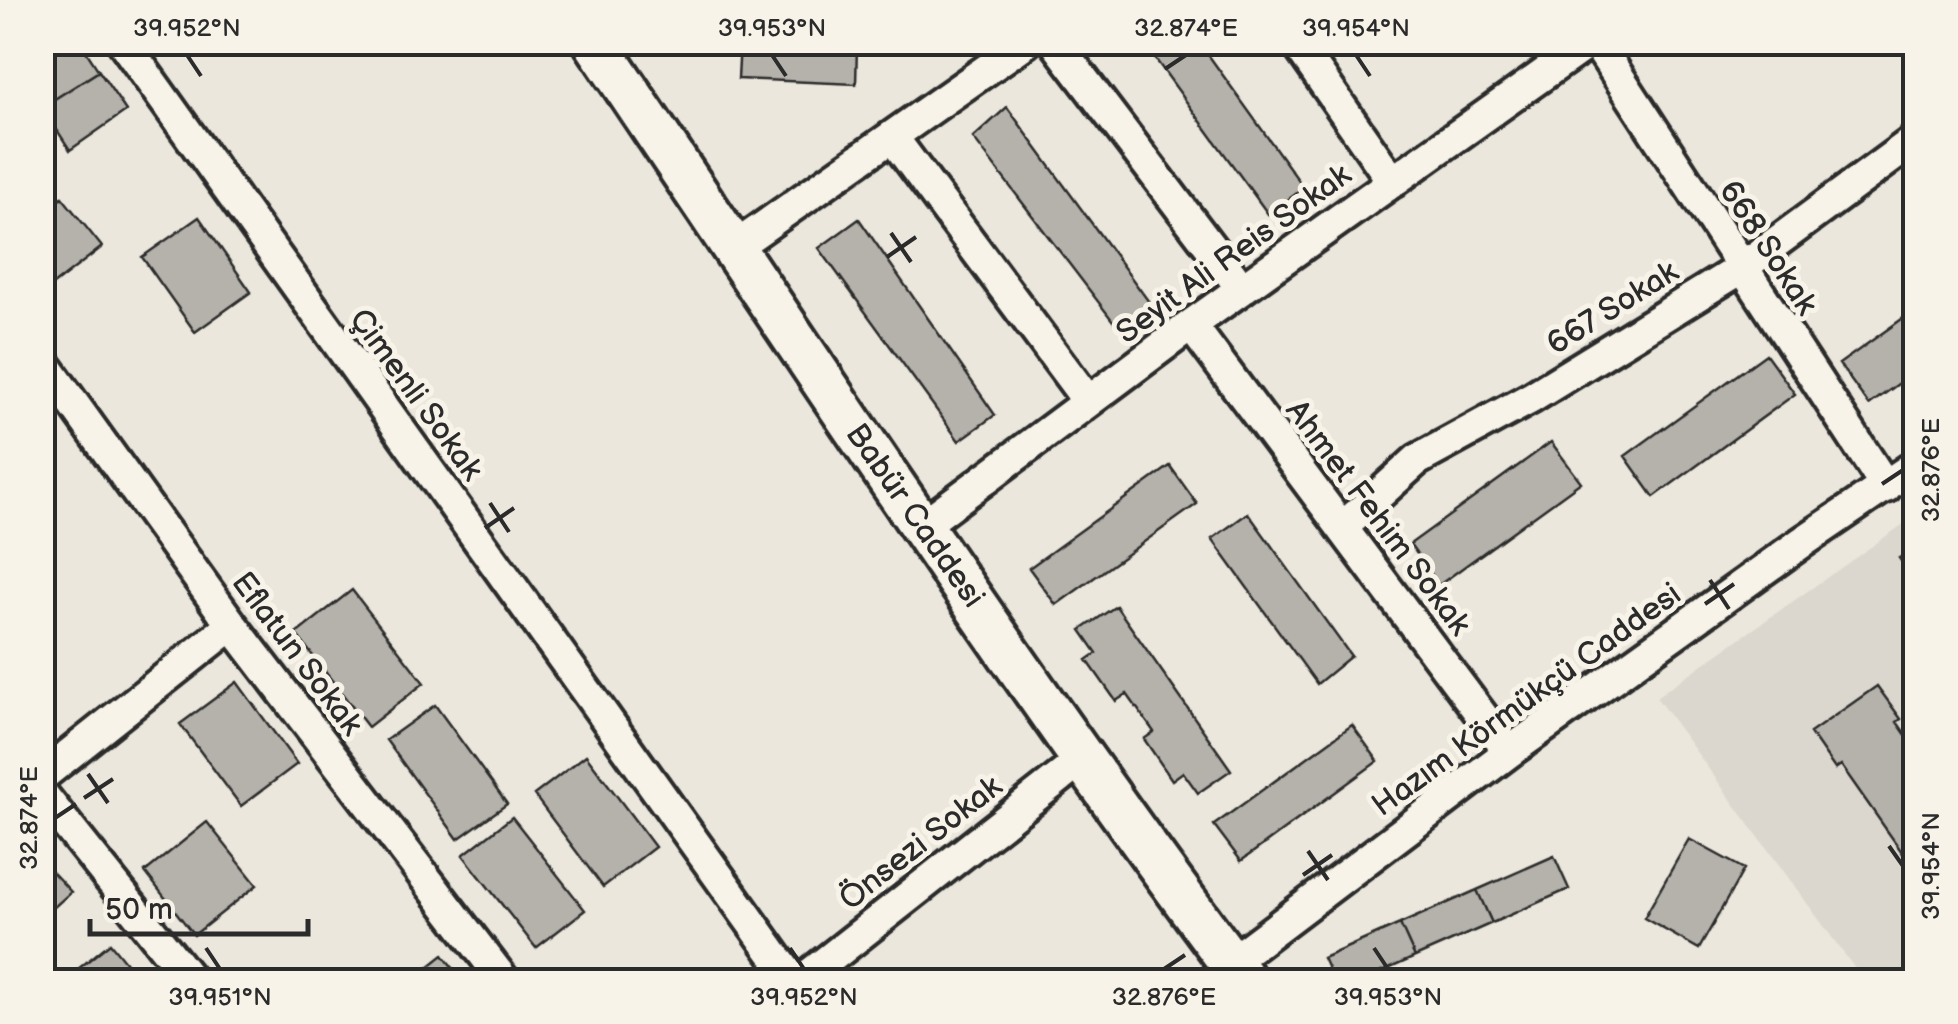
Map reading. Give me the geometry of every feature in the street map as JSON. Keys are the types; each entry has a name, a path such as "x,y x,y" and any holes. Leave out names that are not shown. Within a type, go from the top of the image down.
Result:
{"main road":[{"name":"Babür Caddesi","path":"595,42 732,249 1083,759 1238,972"}],"street":[{"name":"Çimenli Sokak","path":"123,42 797,982"},
{"path":"732,249 1026,42"},
{"path":"1055,42 1242,289"},
{"path":"1296,42 1392,182"},
{"name":"Seyit Ali Reis Sokak","path":"922,526 1192,325 1593,42"},
{"name":"668 Sokak","path":"1593,42 1886,487"},
{"path":"893,138 1088,402"},
{"name":"667 Sokak","path":"1344,527 1417,460 1531,398 1740,268 1916,139"},
{"name":"Ahmet Fehim Sokak","path":"1192,325 1509,752"},
{"name":"Eflatun Sokak","path":"42,360 232,626 505,982"},
{"name":"Hazım Körmükçü Caddesi","path":"1238,972 1509,752 1916,465"},
{"path":"42,776 232,626"},
{"name":"Önsezi Sokak","path":"797,982 1083,759"},
{"path":"42,794 192,982"}],"shaded area":[{"path":"1915,516 1915,981 1864,981 1656,697"}],"building":[{"path":"45,42 80,42 99,71 42,107"},
{"path":"740,42 857,46 856,84 738,79"},
{"path":"1143,42 1199,42 1304,188 1268,214"},
{"path":"99,71 126,111 70,150 42,107"},
{"path":"1007,107 1149,302 1119,329 973,138"},
{"path":"62,197 102,247 48,289 42,282 42,212"},
{"path":"199,217 251,292 195,332 142,257"},
{"path":"859,219 995,415 959,441 819,248"},
{"path":"1916,309 1916,371 1869,405 1839,364"},
{"path":"1766,354 1795,394 1654,497 1625,456"},
{"path":"42,404 55,420 42,430"},
{"path":"1551,442 1581,482 1439,585 1410,544"},
{"path":"1170,466 1197,504 1056,605 1029,568"},
{"path":"1248,513 1351,656 1317,684 1212,539"},
{"path":"1916,547 1916,582 1899,558"},
{"path":"352,590 424,683 368,727 296,634"},
{"path":"1116,606 1231,770 1198,793 1183,772 1172,780 1144,739 1154,732 1127,694 1116,701 1087,660 1097,653 1081,630"},
{"path":"237,682 297,764 241,806 180,724"},
{"path":"1877,686 1901,719 1897,722 1916,749 1916,872 1841,765 1835,769 1810,733"},
{"path":"435,705 507,804 458,839 386,740"},
{"path":"1352,725 1378,761 1241,861 1214,825"},
{"path":"586,755 655,847 603,887 534,795"},
{"path":"512,817 585,910 536,948 463,855"},
{"path":"207,822 257,885 194,935 145,872"},
{"path":"1689,839 1744,869 1699,949 1644,918"},
{"path":"1554,856 1569,889 1492,923 1477,890"},
{"path":"42,861 71,892 42,918"},
{"path":"1477,890 1492,923 1415,957 1400,924"},
{"path":"1400,924 1415,957 1359,982 1334,982 1323,958"},
{"path":"110,943 135,974 126,982 62,982"},
{"path":"443,955 464,982 409,982"}]}
